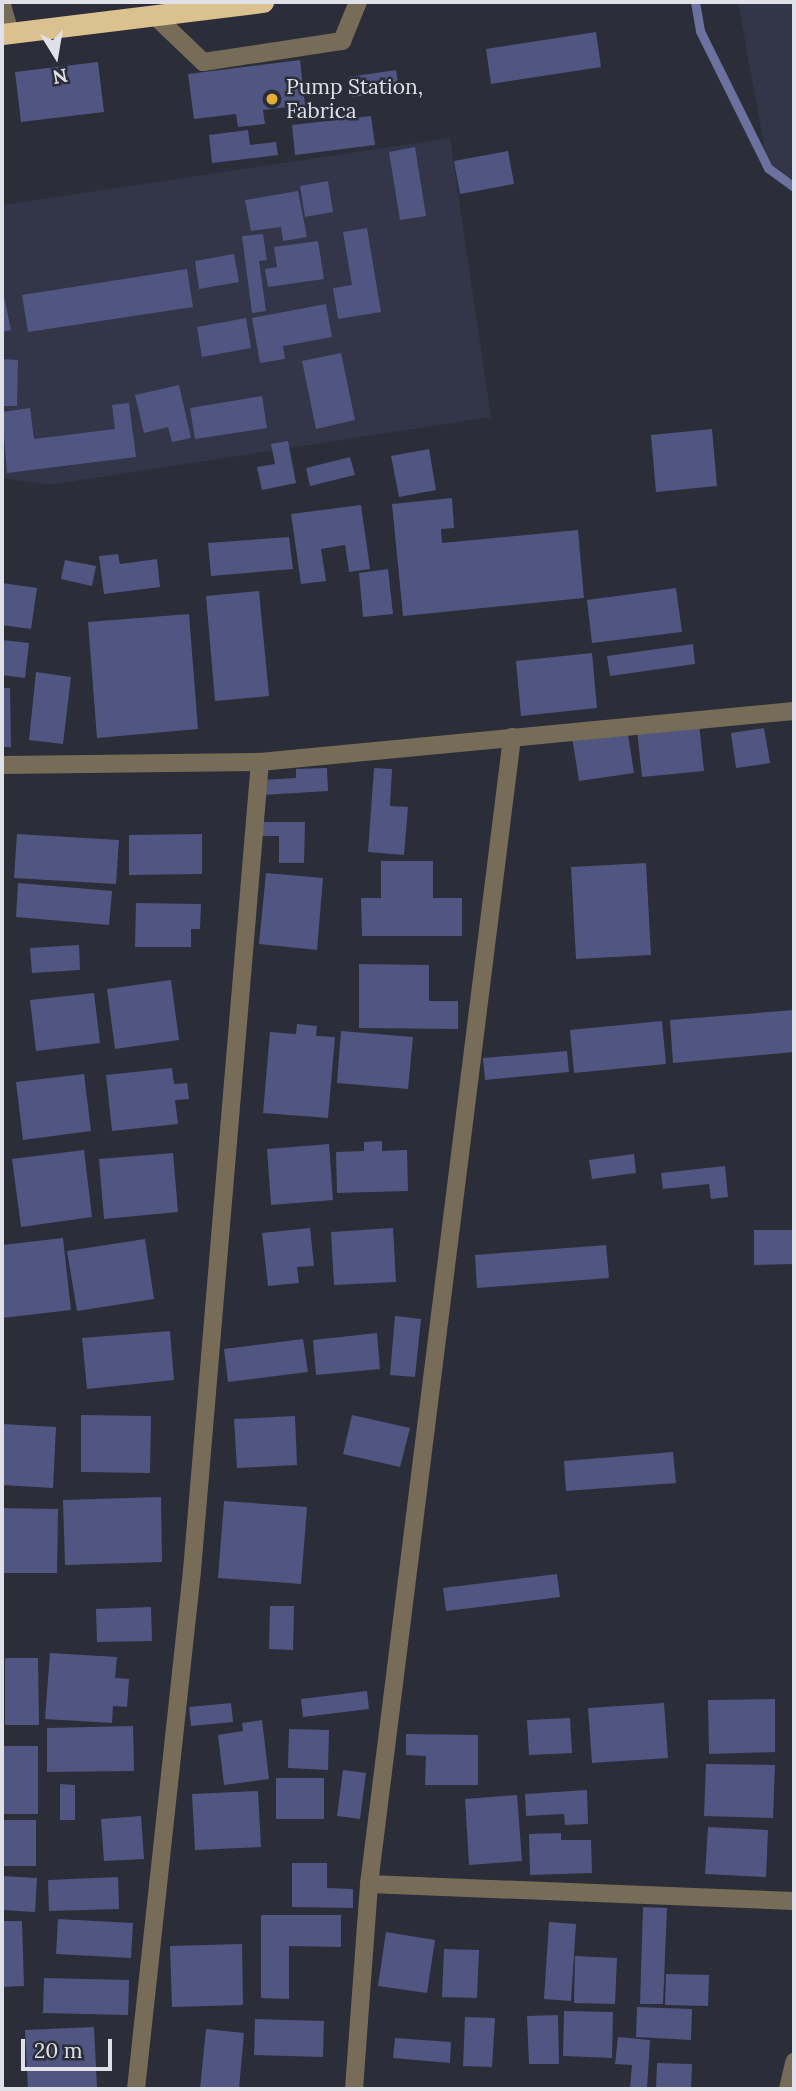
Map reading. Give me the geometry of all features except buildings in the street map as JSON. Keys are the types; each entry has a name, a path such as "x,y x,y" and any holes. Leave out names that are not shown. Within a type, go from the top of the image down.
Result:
{"highway":[{"path":"6,34 263,2"}],"street":[{"path":"154,15 203,62 342,41 358,2"},
{"path":"2,5 6,34"},
{"path":"2,765 260,762 794,711"},
{"path":"354,2089 369,1884 512,737"},
{"path":"136,2089 192,1571 260,762"},
{"path":"369,1884 794,1901"},
{"path":"788,2089 794,2062"}],"shaded area":[{"path":"738,2 794,2 794,180 768,168"},
{"path":"450,138 491,417 49,485 2,478 2,205"}],"waterway":[{"path":"695,2 700,31 768,168 794,187"}],"place":[{"name":"Pump Station, Fabrica","path":"272,99"}]}
